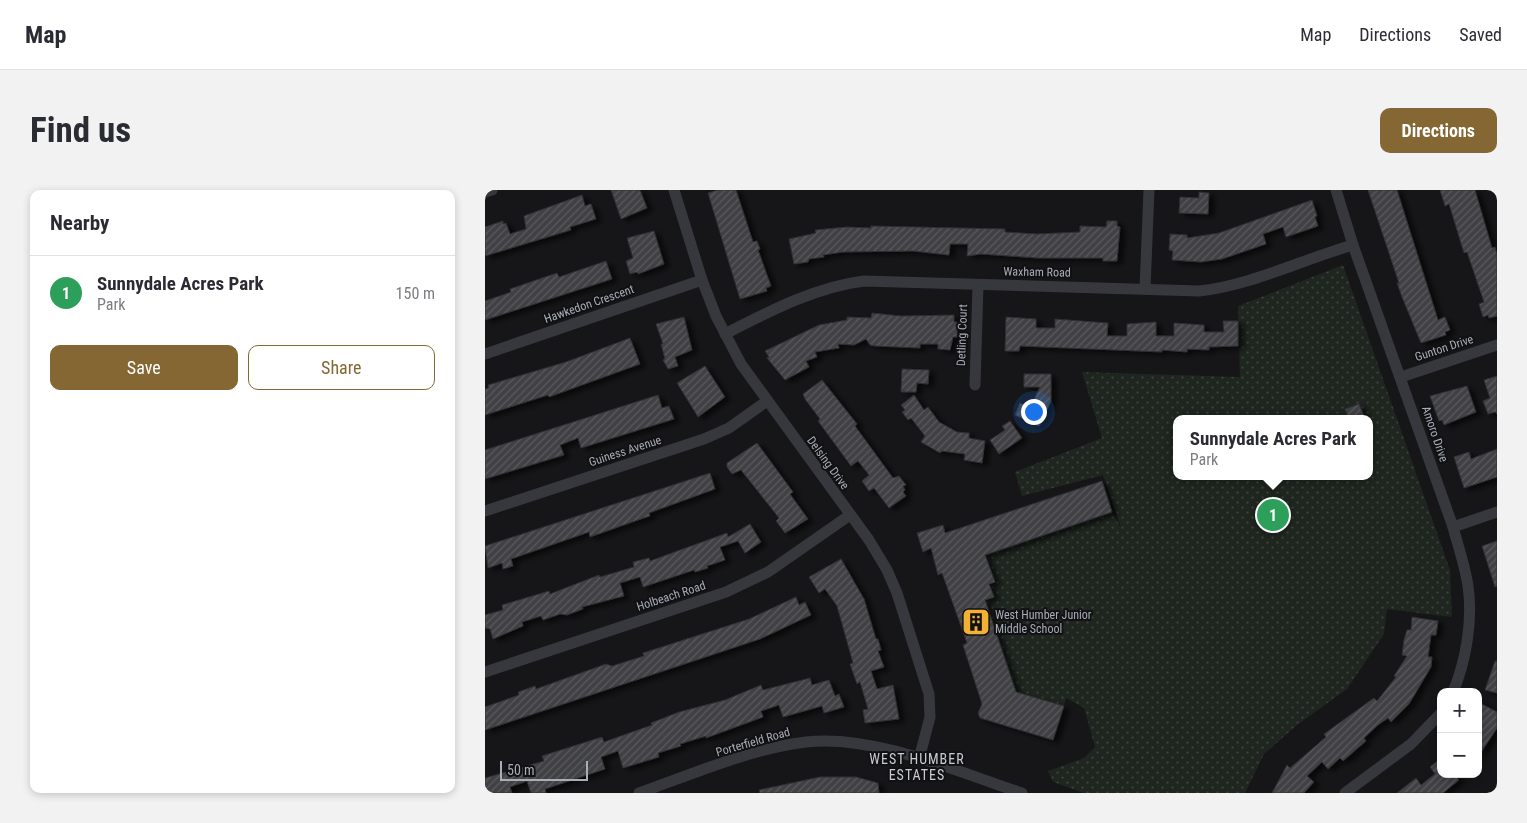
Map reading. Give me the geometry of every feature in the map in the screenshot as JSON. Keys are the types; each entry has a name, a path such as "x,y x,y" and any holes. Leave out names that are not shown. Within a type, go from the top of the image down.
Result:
{"street":[{"path":"485,192 492,190"},
{"name":"Delsing Drive","path":"674,190 702,280 725,334 741,364 850,515 887,570 925,676 930,718 919,758"},
{"path":"1145,289 1149,190"},
{"name":"Amoro Drive","path":"1336,190 1353,245 1453,526 1468,587 1469,610 1459,677 1455,688"},
{"name":"Waxham Road","path":"725,334 819,290 841,284 864,281 1199,292 1223,288 1353,245"},
{"name":"Hawkedon Crescent","path":"485,354 702,280"},
{"name":"Detling Court","path":"975,386 978,285"},
{"name":"Gunton Drive","path":"1401,377 1497,345"},
{"name":"Guiness Avenue","path":"485,511 704,439 729,428 767,401"},
{"path":"1453,526 1497,512"},
{"name":"Holbeach Road","path":"485,672 742,585 768,572 850,515"},
{"path":"1345,793 1411,744 1437,718"},
{"name":"Porterfield Road","path":"639,793 755,753 807,742 859,743 919,758 1022,793"}],"shaded area":[{"path":"1343,265 1450,570 1452,617 1387,609 1384,634 1347,689 1297,725 1264,754 1245,793 1084,793 1053,782 1048,771 1084,758 1095,747 1084,708 1066,698 1064,706 1016,692 985,600 989,584 995,582 985,555 1112,512 1121,528 1103,475 1022,496 1015,472 1102,438 1082,372 1240,377 1238,306"}],"building":[{"path":"611,190 640,190 647,208 621,219"},
{"path":"718,190 736,190 753,242 757,241 760,249 758,250 771,286 766,288 767,291 740,299 708,193"},
{"path":"1368,190 1397,190 1438,320 1445,317 1450,330 1445,332 1446,335 1421,343 1397,283 1399,283"},
{"path":"1440,190 1475,190 1492,248 1495,247 1497,255 1497,316 1489,318 1488,315 1483,317 1479,304 1484,302 1467,252 1464,253 1449,204 1445,206"},
{"path":"1199,192 1209,193 1208,214 1179,213 1180,197 1199,198"},
{"path":"582,195 585,206 591,204 596,219 570,227 571,230 485,256 485,227 503,221 503,224 506,223 510,234 526,229 524,216"},
{"path":"1312,200 1318,226 1286,237 1283,227 1263,234 1266,244 1222,259 1201,262 1172,260 1173,251 1169,250 1170,234 1187,235 1187,238 1219,233"},
{"path":"1107,221 1117,221 1117,226 1120,227 1117,261 1103,261 1103,258 1038,258 981,254 967,256 968,244 950,244 949,255 913,251 843,252 823,255 824,257 809,259 808,262 794,264 789,239 816,233 815,230 847,227 871,228 871,226 1005,229 1005,232 1037,234 1080,232 1080,226 1106,227"},
{"path":"654,231 664,264 638,274 637,272 630,274 626,261 633,258 627,238"},
{"path":"606,261 612,279 485,320 485,301 511,292 510,289 557,273 559,277"},
{"path":"872,313 901,316 954,315 954,322 957,322 957,337 953,337 950,350 938,349 938,344 920,344 920,348 875,346 870,345 866,339 854,345 838,344 839,348 815,352 817,357 806,361 809,367 785,380 767,358 769,357 765,351 819,325 847,320 847,317 871,318"},
{"path":"684,317 692,350 675,357 678,366 668,369 663,360 665,359 661,344 663,344 656,324"},
{"path":"1006,317 1036,319 1036,328 1055,328 1055,319 1108,323 1107,336 1127,336 1127,324 1156,322 1156,336 1174,336 1174,323 1204,325 1204,332 1224,332 1223,321 1238,321 1238,346 1209,347 1209,350 1187,349 1187,352 1020,346 1019,351 1005,351"},
{"path":"630,338 640,364 549,397 548,395 485,415 485,389 489,388 488,385 566,362"},
{"path":"705,366 725,397 698,417 677,383"},
{"path":"902,369 929,370 928,384 917,383 916,392 901,392"},
{"path":"1024,374 1051,374 1051,401 1039,426 1015,415 1020,403 1030,408 1040,387 1024,387"},
{"path":"1497,376 1497,414 1495,412 1488,414 1483,401 1490,398 1484,380"},
{"path":"822,380 857,424 855,426 893,478 899,476 906,485 903,486 905,490 903,492 906,496 889,508 874,488 869,491 862,481 869,475 858,461 851,466 818,421 820,419 805,399 803,394"},
{"path":"1467,386 1476,412 1444,425 1442,420 1439,421 1430,396"},
{"path":"658,395 662,408 669,406 674,419 581,448 578,438 560,445 564,455 485,479 485,450"},
{"path":"914,395 924,410 928,407 939,422 957,432 969,433 969,438 985,441 982,463 964,460 965,454 942,451 940,453 921,442 925,436 911,418 908,420 902,412 905,410 901,405"},
{"path":"1359,404 1363,415 1347,415 1345,409"},
{"path":"1010,421 1022,438 999,454 990,440 1005,430 1002,426"},
{"path":"757,443 793,492 790,494 808,519 785,533 776,521 779,518 741,470 732,474 727,467 727,463"},
{"path":"1497,449 1497,477 1464,488 1454,457 1469,452 1471,459"},
{"path":"710,473 715,489 649,513 650,516 590,537 589,532 511,559 513,566 503,569 502,563 488,568 485,546"},
{"name":"West Humber Junior Middle School","path":"1102,481 1112,512 985,555 995,582 989,584 994,597 985,600 1016,692 1064,706 1053,740 980,718 978,713 982,704 963,645 967,643 942,573 938,575 931,548 923,552 917,533 943,525 945,533"},
{"path":"750,524 761,542 745,553 738,541 720,547 725,560 707,566 708,568 695,572 694,570 643,587 640,577 620,583 624,596 582,607 583,609 567,615 560,614 543,620 541,616 522,622 523,626 493,639 490,629 485,628 485,615 503,610 502,605 549,591 550,594 599,575 600,577 634,567 633,562 649,558 650,561 727,533 728,537"},
{"path":"1497,541 1497,586 1495,587 1482,546"},
{"path":"841,559 864,599 876,639 878,639 881,650 878,651 884,667 871,671 877,689 893,685 899,719 865,723 863,710 868,709 860,682 857,684 850,664 853,663 837,606 825,589 819,593 809,577"},
{"path":"796,597 799,605 805,602 811,615 760,639 485,730 485,707 519,695 518,692 535,686 536,689 606,664 612,666 644,656 643,653 749,619"},
{"path":"1412,617 1438,621 1436,635 1431,635 1428,657 1432,657 1431,667 1409,704 1391,722 1388,718 1378,725 1364,738 1366,741 1343,761 1340,758 1328,769 1322,762 1307,776 1314,782 1304,793 1272,793 1287,765 1290,768 1326,737 1324,734 1374,698 1377,701 1396,677 1394,676 1407,656 1402,655 1407,630 1411,630"},
{"path":"1495,661 1497,661 1497,693 1485,690"},
{"path":"810,678 812,685 829,680 835,696 839,694 844,707 824,713 822,706 783,717 779,705 761,711 763,717 706,738 706,736 680,744 681,746 658,753 659,757 623,768 618,751 601,757 605,769 545,789 546,793 531,793 527,781 510,787 512,793 485,793 485,778 544,761 542,756 602,737 604,742 652,725 651,723 679,712 725,700 761,685 763,690"},
{"path":"1482,704 1497,712 1497,728 1482,751"},
{"path":"1437,761 1437,778 1457,778 1459,780 1443,793 1397,793 1416,778 1421,785 1435,774 1430,767"},
{"path":"820,777 856,777 878,783 879,793 760,793 759,790"}],"place":[{"name":"Sunnydale Acres Park","path":"1273,515"},
{"name":"West Humber Junior Middle School","path":"976,622"}],"district":[{"name":"WEST HUMBER ESTATES","path":"917,768"}]}
